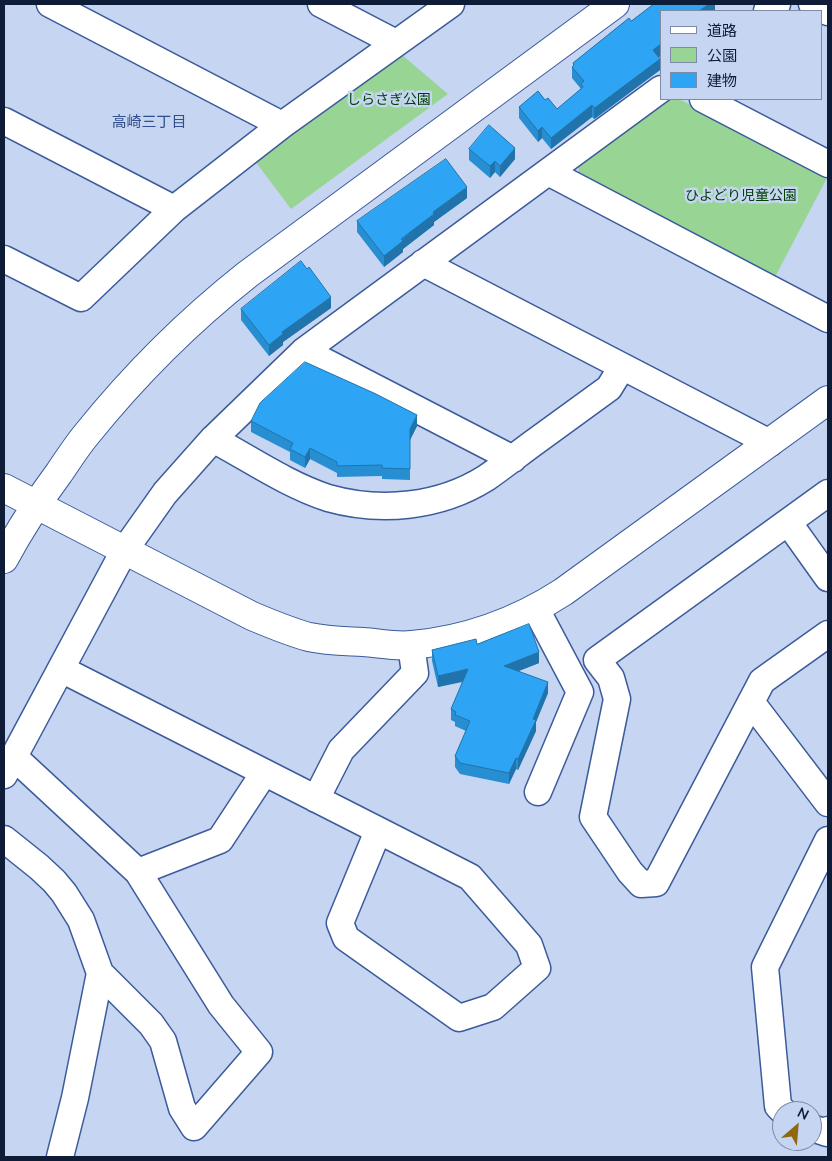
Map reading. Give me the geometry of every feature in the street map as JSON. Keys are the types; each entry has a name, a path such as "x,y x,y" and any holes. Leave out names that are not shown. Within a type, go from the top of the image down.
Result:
{"street":[{"path":"50,4 282,126"},
{"path":"321,4 396,43"},
{"path":"4,259 81,298 174,209 282,126 451,4"},
{"path":"4,559 36,505 84,436 137,374 208,305 615,4"},
{"path":"812,4 828,12"},
{"path":"4,839 39,867 64,893 80,920 100,973 151,1024 162,1041 182,1108 194,1127 259,1052 221,1005 138,872 9,766 124,551 165,493 213,439 304,351 660,90"},
{"path":"705,100 828,164"},
{"path":"4,122 174,209"},
{"path":"548,172 828,319"},
{"path":"423,263 770,443"},
{"path":"304,351 512,459"},
{"path":"213,439 300,487 328,498 362,505 397,506 429,502 459,492 485,478 609,388 622,367"},
{"path":"4,488 252,616 285,630 332,641 411,645 485,630 536,608 563,592 828,400"},
{"path":"828,493 597,660 611,678 616,699 593,818 630,872 641,884 656,883 762,680 828,634"},
{"path":"788,522 828,578"},
{"path":"536,608 580,692 538,792"},
{"path":"316,799 341,750 415,673 411,645"},
{"path":"61,669 470,878 528,945 537,968 493,1006 459,1018 346,938 340,923 378,831"},
{"path":"751,702 828,803"},
{"path":"138,872 220,840 264,773"},
{"path":"778,1101 765,967 828,840"},
{"path":"60,1157 75,1098 100,973"}],"green space":[{"name":"しらさぎ公園","path":"401,54 448,94 291,209 255,161"},
{"name":"ひよどり児童公園","path":"665,100 681,100 828,176 774,279 579,176 578,162"}],"building":[{"path":"654,4 709,4 700,10 660,10 660,45 653,50 660,59 596,107 594,108 592,105 551,138 542,127 538,131 519,107 538,91 545,100 548,98 557,109 583,87 581,84 584,81 572,67 573,63 629,18 631,21"},
{"path":"489,125 515,148 500,166 495,161 490,166 469,149"},
{"path":"446,159 467,187 433,212 434,214 401,239 403,241 384,256 357,221"},
{"path":"301,261 307,269 309,267 331,297 282,332 283,334 269,345 241,309"},
{"path":"305,362 417,415 410,429 410,469 382,468 382,465 337,466 337,462 310,448 305,457 290,449 293,443 251,421 260,403"},
{"path":"529,624 539,652 504,666 548,682 533,719 536,720 518,759 516,758 509,773 460,763 455,756 470,721 455,715 456,712 451,709 468,669 438,676 432,650 476,639 477,644"}],"district":[{"name":"高崎三丁目","path":"149,122"}]}
